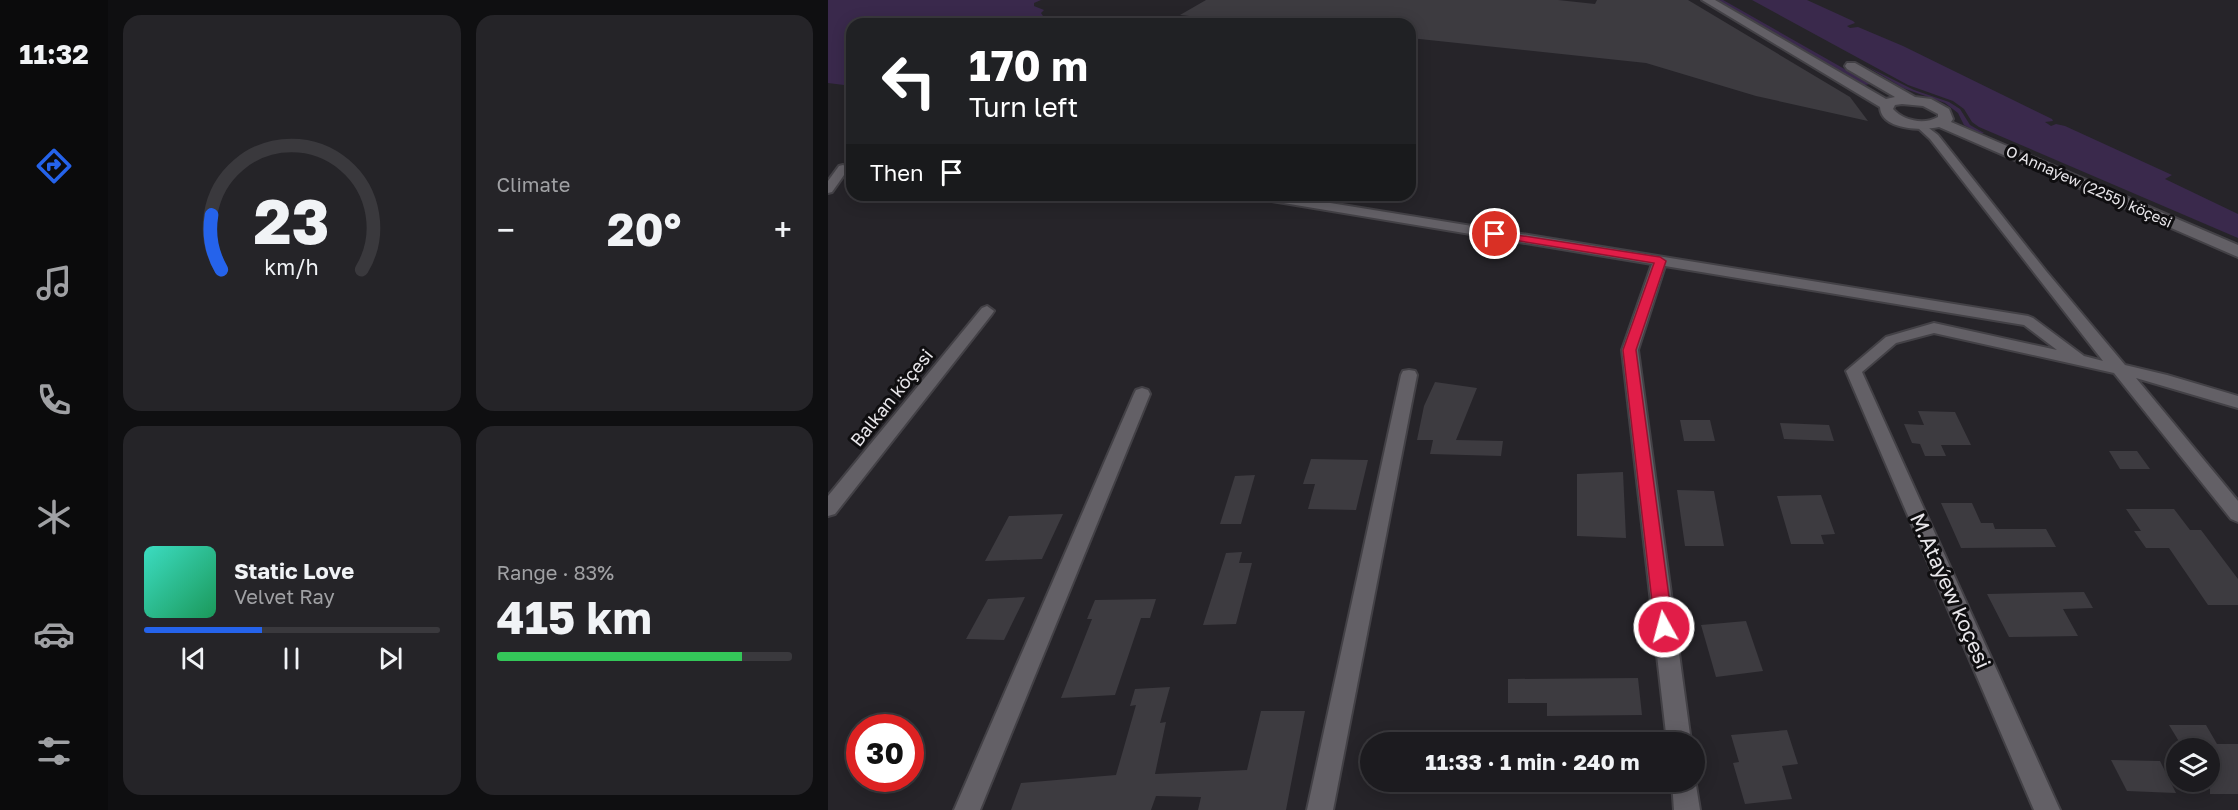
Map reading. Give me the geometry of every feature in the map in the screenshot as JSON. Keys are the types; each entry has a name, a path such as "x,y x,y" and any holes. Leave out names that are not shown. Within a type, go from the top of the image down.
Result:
{"main road":[{"path":"1707,0 1887,105"},
{"path":"1843,62 1910,100"},
{"path":"1895,101 1926,102 1940,108 1946,115 1940,123 1921,125 1893,117 1888,113 1887,105 1895,101"},
{"name":"O Annaýew (2255) köçesi","path":"1940,123 2238,252"}],"street":[{"path":"1921,125 1934,137 2040,274 2238,514"},
{"path":"828,171 846,168"},
{"path":"828,189 846,170"},
{"path":"1295,201 2028,321 2083,362 2167,380 2238,402"},
{"path":"1660,261 1630,350 1678,732"},
{"name":"Balkan köçesi","path":"828,509 987,311"},
{"name":"M.Ataýew koçesi","path":"2047,810 1854,371 1892,340 1934,328 2083,362"},
{"path":"1320,810 1409,375"},
{"path":"967,810 1142,394"},
{"path":"1685,792 1687,810"}],"shaded area":[{"path":"828,0 1041,0 1034,3 1034,6 1044,10 1041,13 1043,16 1111,16 1111,18 846,18 846,85 828,83"},
{"path":"1716,0 1723,0 1871,84 1864,85"},
{"path":"1752,0 1807,0 1853,21 1855,23 1847,26 1850,28 1858,27 1903,46 2052,119 2053,121 2045,122 2051,126 2056,124 2065,126 2172,175 2165,179 2238,214 2238,238 1979,127 1972,122 1964,109 1953,101 1908,85"},
{"path":"1866,66 1914,90 1949,102 1960,109 1970,125 1984,133 1980,134 1964,125 1958,113 1945,103 1903,88"}],"building":[{"path":"1206,0 1558,0 1595,4 1597,0 1688,0 1850,97 1868,121 1756,96 1646,63 1416,39 1416,18 1208,18 1180,15"},
{"path":"1435,382 1477,388 1456,440 1503,441 1501,456 1430,454 1433,440 1417,440 1424,406"},
{"path":"1918,411 1955,412 1971,445 1941,445 1946,456 1925,456 1920,444 1912,443 1904,424 1924,425"},
{"path":"1680,420 1710,420 1715,441 1684,441"},
{"path":"1780,423 1829,425 1834,441 1784,439"},
{"path":"2109,451 2137,451 2150,469 2120,469"},
{"path":"1311,459 1368,460 1356,510 1308,509 1315,484 1303,484"},
{"path":"1623,472 1626,538 1577,536 1577,474"},
{"path":"1255,475 1241,524 1220,524 1235,476"},
{"path":"1677,490 1714,491 1724,546 1685,546"},
{"path":"1821,495 1835,534 1821,535 1824,544 1791,544 1777,496"},
{"path":"1941,503 1972,503 1981,523 1993,523 1995,529 2046,529 2056,547 1961,548"},
{"path":"2126,509 2174,509 2190,530 2201,530 2238,579 2238,605 2208,605 2169,548 2146,548 2134,531 2141,531"},
{"path":"1063,514 1042,559 985,561 1009,516"},
{"path":"1242,552 1239,563 1252,563 1236,624 1203,625 1226,553"},
{"path":"2084,592 2093,608 2063,609 2078,636 2009,637 1987,594"},
{"path":"1025,597 1004,640 966,639 988,599"},
{"path":"1156,599 1150,618 1141,618 1115,695 1061,698 1092,619 1087,619 1095,600"},
{"path":"1746,621 1763,671 1716,677 1701,625"},
{"path":"1638,678 1642,715 1547,716 1547,703 1508,703 1508,679"},
{"path":"1170,687 1160,723 1166,722 1155,774 1247,770 1261,711 1305,711 1286,810 1198,810 1201,797 1156,796 1151,810 1011,810 1021,783 1116,775 1136,705 1130,706 1135,689"},
{"path":"2169,725 2206,725 2214,738 2177,738"},
{"path":"1787,730 1798,764 1782,766 1792,799 1745,804 1733,763 1739,762 1731,735"},
{"path":"2220,744 2238,744 2238,794 2210,794 2210,792 2220,792"},
{"path":"2111,760 2160,761 2166,773 2166,792 2176,793 2127,791"}],"route":[{"path":"1495,234 1660,261 1630,350 1664,627"}]}
